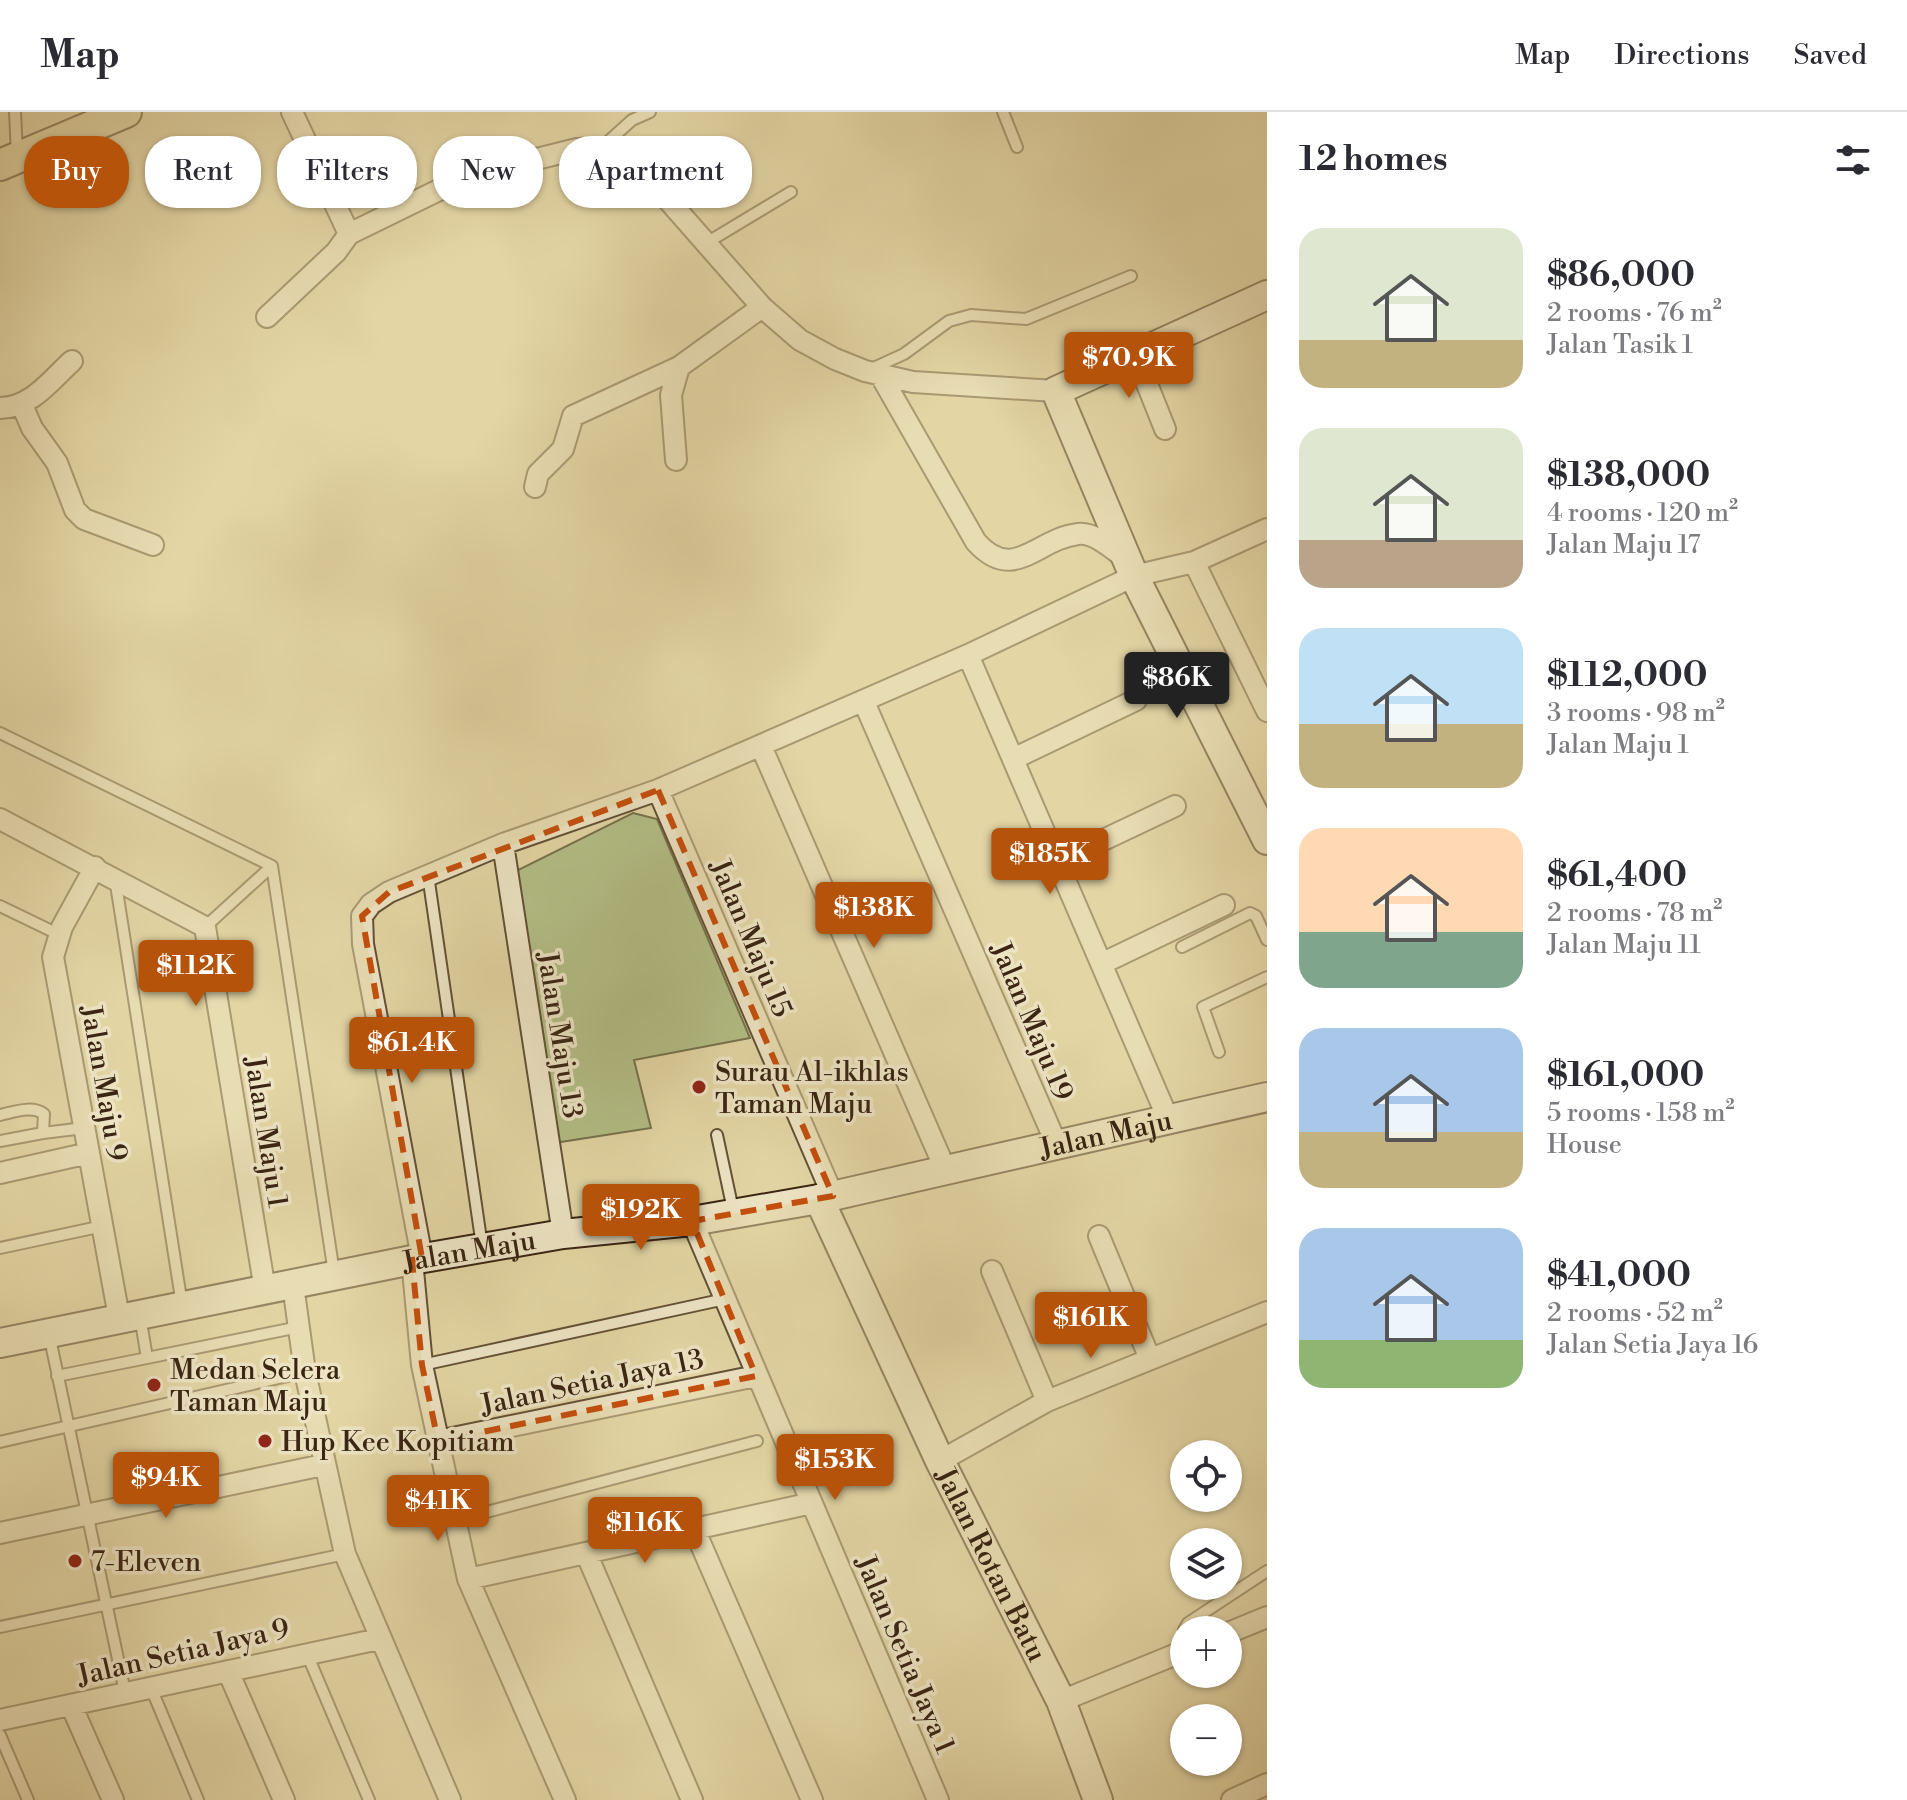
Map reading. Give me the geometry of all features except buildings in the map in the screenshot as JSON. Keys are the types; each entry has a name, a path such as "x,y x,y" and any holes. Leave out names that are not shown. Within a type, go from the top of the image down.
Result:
{"main road":[{"path":"9,161 126,112"}],"street":[{"path":"292,112 349,234"},
{"path":"267,317 336,252 349,234 473,177 559,154"},
{"path":"677,208 762,307 800,340 873,373 913,382 1056,391 1266,299"},
{"path":"535,487 538,474 563,449 573,416 679,367 762,307"},
{"path":"1135,354 1165,429"},
{"path":"0,408 22,405 72,361"},
{"path":"676,460 671,395 679,367"},
{"path":"873,373 976,542 989,556 1010,561 1079,533 1098,539 1131,568"},
{"path":"1056,391 1131,568 1267,840"},
{"path":"22,405 32,428 57,463 75,510 84,519 153,545"},
{"path":"565,1800 468,1579 422,1365 417,1259 363,944 362,916 371,904 389,892 428,875 503,844 658,790 968,655 1131,568 1194,562 1267,529"},
{"path":"1194,562 1267,711"},
{"path":"968,655 1169,1121"},
{"path":"1015,758 1136,700"},
{"name":"Jalan Maju 19","path":"864,702 1056,1143"},
{"path":"761,746 946,1171"},
{"name":"Jalan Maju 15","path":"658,790 826,1197"},
{"path":"1059,861 1175,806"},
{"path":"0,819 114,876 205,927"},
{"name":"Jalan Maju 13","path":"503,844 563,1234"},
{"name":"Jalan Maju 9","path":"95,867 60,935 53,957 103,1226 130,1315"},
{"path":"1103,963 1224,905"},
{"name":"Jalan Maju 1","path":"205,927 265,1290"},
{"name":"Jalan Maju","path":"0,1343 417,1259 563,1234 692,1221 826,1197 1267,1097"},
{"path":"0,1173 89,1153"},
{"name":"Jalan Rotan Batu","path":"826,1197 940,1461 1061,1701 1094,1797"},
{"name":"Jalan Setia Jaya 1","path":"692,1221 938,1800"},
{"path":"1099,1236 1150,1359"},
{"path":"992,1271 1047,1401"},
{"path":"293,1285 305,1372 345,1554 450,1800"},
{"path":"940,1461 1047,1401 1267,1312"},
{"name":"Jalan Setia Jaya 13","path":"438,1441 756,1376"},
{"path":"0,1533 323,1465"},
{"path":"468,1579 812,1503"},
{"path":"695,1531 812,1800"},
{"path":"587,1555 692,1800"},
{"path":"1242,1627 1267,1617"},
{"name":"Jalan Setia Jaya 9","path":"0,1720 306,1652 379,1639"},
{"path":"1061,1701 1170,1657"},
{"path":"228,1671 284,1800"},
{"path":"71,1705 113,1800"},
{"path":"1232,1800 1267,1784"}],"lane":[{"path":"9,161 15,112"},
{"path":"614,136 632,120 650,112"},
{"path":"1003,112 1017,147"},
{"path":"708,242 791,192"},
{"path":"873,373 949,321 971,315 1026,319 1131,276"},
{"path":"0,733 272,866"},
{"path":"205,927 272,866"},
{"path":"272,866 335,1277"},
{"path":"428,875 482,1249"},
{"path":"114,876 182,1306"},
{"path":"0,906 60,935"},
{"path":"1182,947 1250,913 1256,916 1267,940"},
{"path":"1219,1052 1203,1007 1267,977"},
{"path":"0,1115 38,1110 44,1114 43,1133"},
{"path":"0,1141 84,1128"},
{"path":"717,1135 733,1212"},
{"path":"0,1248 103,1226"},
{"path":"422,1365 725,1299"},
{"path":"130,1315 147,1358"},
{"path":"57,1376 299,1327"},
{"path":"48,1332 125,1692"},
{"path":"0,1442 305,1372"},
{"path":"456,1520 757,1441"},
{"path":"0,1627 345,1554"},
{"path":"1199,1616 1267,1571"},
{"path":"306,1652 369,1800"},
{"path":"150,1686 198,1800"},
{"path":"0,1735 28,1800"}],"highlighted area":[{"path":"658,790 833,1196 692,1221 756,1376 438,1441 422,1365 412,1260 422,1258 362,916 389,892"}],"green space":[{"path":"633,813 657,819 750,1038 634,1060 651,1128 554,1143 514,872"}],"place":[{"name":"Surau Al-ikhlas Taman Maju","path":"699,1087"},
{"name":"Medan Selera Taman Maju","path":"154,1385"},
{"name":"Hup Kee Kopitiam","path":"265,1441"},
{"name":"7-Eleven","path":"75,1561"}]}
